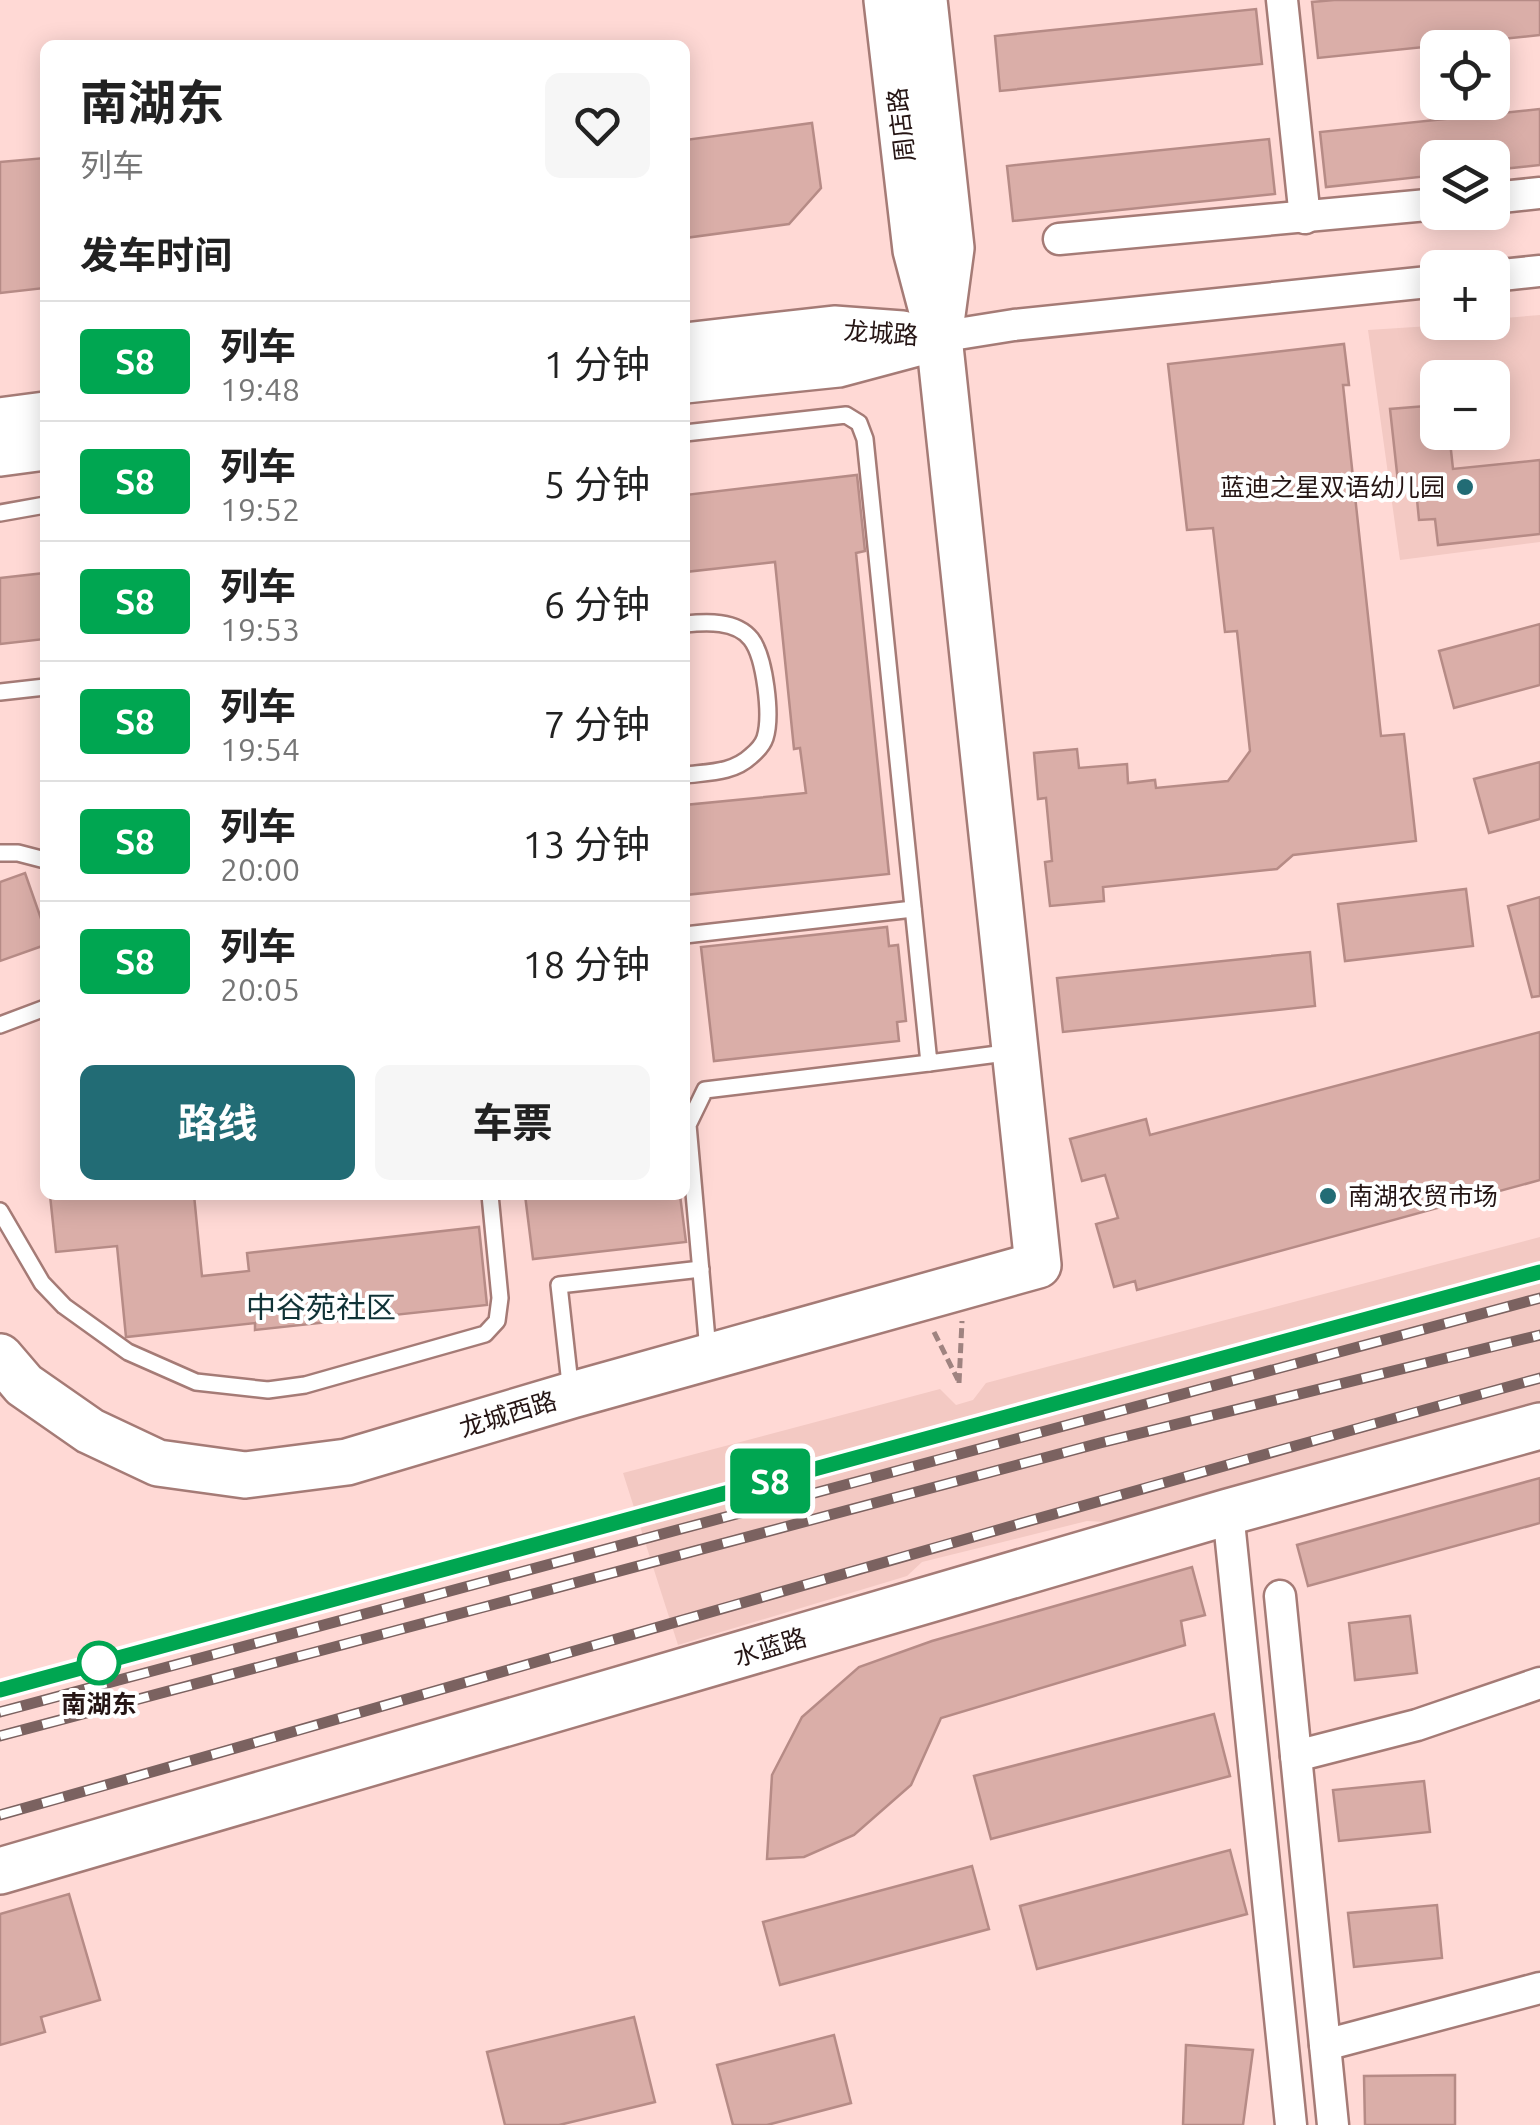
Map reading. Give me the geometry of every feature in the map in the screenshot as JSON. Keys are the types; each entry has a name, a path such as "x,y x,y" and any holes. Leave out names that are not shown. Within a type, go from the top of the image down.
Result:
{"street":[{"name":"周店路","path":"886,0 933,249"},
{"name":"周店路","path":"924,0 933,249"},
{"path":"1282,0 1305,218"},
{"path":"1510,196 1540,193"},
{"path":"1060,239 1420,206"},
{"path":"933,249 939,337 1017,1051"},
{"path":"1510,274 1540,270"},
{"path":"939,337 1014,325 1420,283"},
{"name":"龙城路","path":"690,345 834,329 939,337"},
{"name":"龙城路","path":"690,379 838,364 939,337"},
{"path":"0,420 40,416"},
{"path":"0,454 40,448"},
{"name":"龙城西路","path":"0,1357 24,1385 90,1432 158,1463 245,1475 347,1462 572,1395 1038,1266 1017,1051"},
{"name":"水蓝路","path":"0,1871 1228,1512 1540,1426"},
{"path":"1228,1512 1291,2125"},
{"path":"1280,1596 1334,2125"},
{"path":"1296,1756 1417,1725 1540,1684"},
{"path":"1326,2045 1540,1988"}],"lane":[{"path":"690,432 846,415 859,423 865,439 929,1062"},
{"path":"0,513 40,506"},
{"path":"690,624 729,624 750,636 761,659 768,718 765,742 750,758 730,770 690,774"},
{"path":"0,692 40,688"},
{"path":"0,853 40,859"},
{"path":"690,934 913,910"},
{"path":"0,1025 40,1010"},
{"path":"690,1121 705,1090 1017,1051"},
{"path":"690,1147 708,1358"},
{"path":"0,1211 42,1283 64,1306 128,1352 196,1382 268,1390 305,1385 485,1334 498,1322 500,1298 490,1200"},
{"path":"572,1395 559,1285 701,1269"}],"path":[{"path":"933,1330 959,1383 963,1324"}],"shaded area":[{"name":"蓝迪之星双语幼儿园","path":"1540,315 1540,542 1400,560 1368,330 1420,327 1420,340 1510,340 1510,318"},
{"path":"1540,1237 1540,1403 1106,1522 1087,1521 922,1562 907,1576 678,1645 623,1473 940,1389 956,1405 973,1400 986,1383"}],"building":[{"path":"1540,0 1540,35 1510,38 1510,30 1420,30 1420,47 1318,58 1312,2"},
{"path":"1256,9 1262,64 1000,91 995,36"},
{"path":"1540,109 1540,165 1510,168 1510,140 1420,140 1420,177 1326,187 1320,132 1435,120 1510,120 1510,112"},
{"path":"812,123 821,188 789,224 690,237 690,139"},
{"path":"1269,139 1275,194 1013,221 1007,166"},
{"path":"40,158 40,289 0,293 0,162"},
{"path":"1344,344 1349,385 1343,385 1381,736 1404,734 1416,841 1293,855 1277,869 1103,887 1104,901 1050,906 1045,862 1052,861 1046,798 1038,799 1034,753 1077,749 1079,768 1127,764 1128,783 1155,780 1156,788 1228,781 1250,751 1237,631 1225,632 1213,528 1187,530 1168,364"},
{"path":"1420,406 1420,450 1451,450 1453,469 1540,460 1540,534 1438,545 1435,519 1419,520 1416,489 1399,491 1390,409"},
{"path":"857,475 865,551 856,553 889,874 690,894 690,805 806,793 800,748 794,749 775,562 690,571 690,494"},
{"path":"40,574 40,640 0,644 0,578"},
{"path":"1540,624 1540,685 1454,708 1439,651"},
{"path":"1540,762 1540,819 1489,833 1474,779"},
{"path":"25,873 40,916 40,947 0,961 0,882"},
{"path":"1466,889 1473,946 1345,961 1338,904"},
{"path":"1540,897 1540,996 1532,997 1508,906"},
{"path":"887,927 889,946 898,945 906,1021 897,1022 899,1041 714,1061 701,947"},
{"path":"1310,952 1315,1006 1063,1032 1057,978"},
{"path":"1540,1032 1540,1180 1137,1290 1135,1281 1114,1287 1096,1224 1118,1218 1105,1175 1082,1181 1070,1139 1146,1119 1150,1135"},
{"path":"51,1200 194,1200 202,1276 249,1271 247,1253 479,1227 487,1305 255,1330 255,1323 126,1337 117,1246 56,1252"},
{"path":"526,1200 681,1200 686,1242 533,1259"},
{"path":"1540,1478 1540,1523 1308,1586 1297,1545"},
{"path":"1192,1567 1205,1615 1181,1621 1185,1645 941,1718 911,1785 854,1835 804,1857 767,1859 772,1775 802,1717 859,1667 932,1641"},
{"path":"1410,1616 1417,1673 1355,1680 1349,1623"},
{"path":"1214,1714 1230,1776 991,1839 974,1776"},
{"path":"1424,1781 1430,1832 1339,1841 1333,1790"},
{"path":"1230,1850 1247,1914 1037,1969 1020,1906"},
{"path":"972,1866 989,1929 780,1985 763,1922"},
{"path":"69,1894 100,2000 41,2017 45,2032 0,2045 0,1914"},
{"path":"1437,1905 1442,1958 1354,1967 1348,1913"},
{"path":"634,2017 655,2102 559,2125 505,2125 487,2052"},
{"path":"834,2035 851,2103 767,2125 733,2125 717,2065"},
{"path":"1186,2045 1253,2050 1243,2125 1183,2125"},
{"path":"1455,2075 1455,2125 1365,2125 1364,2076"}],"railway":[{"path":"0,1690 1540,1272"},
{"path":"0,1712 1540,1298"},
{"path":"0,1736 1100,1443 1540,1335"},
{"path":"0,1815 1540,1378"}],"train":[{"name":"S8","path":"0,1690 1540,1272"}],"place":[{"name":"蓝迪之星双语幼儿园","path":"1465,487"},
{"name":"南湖农贸市场","path":"1328,1196"},
{"name":"南湖东","path":"99,1663"}],"district":[{"name":"中谷苑社区","path":"321,1307"}]}
